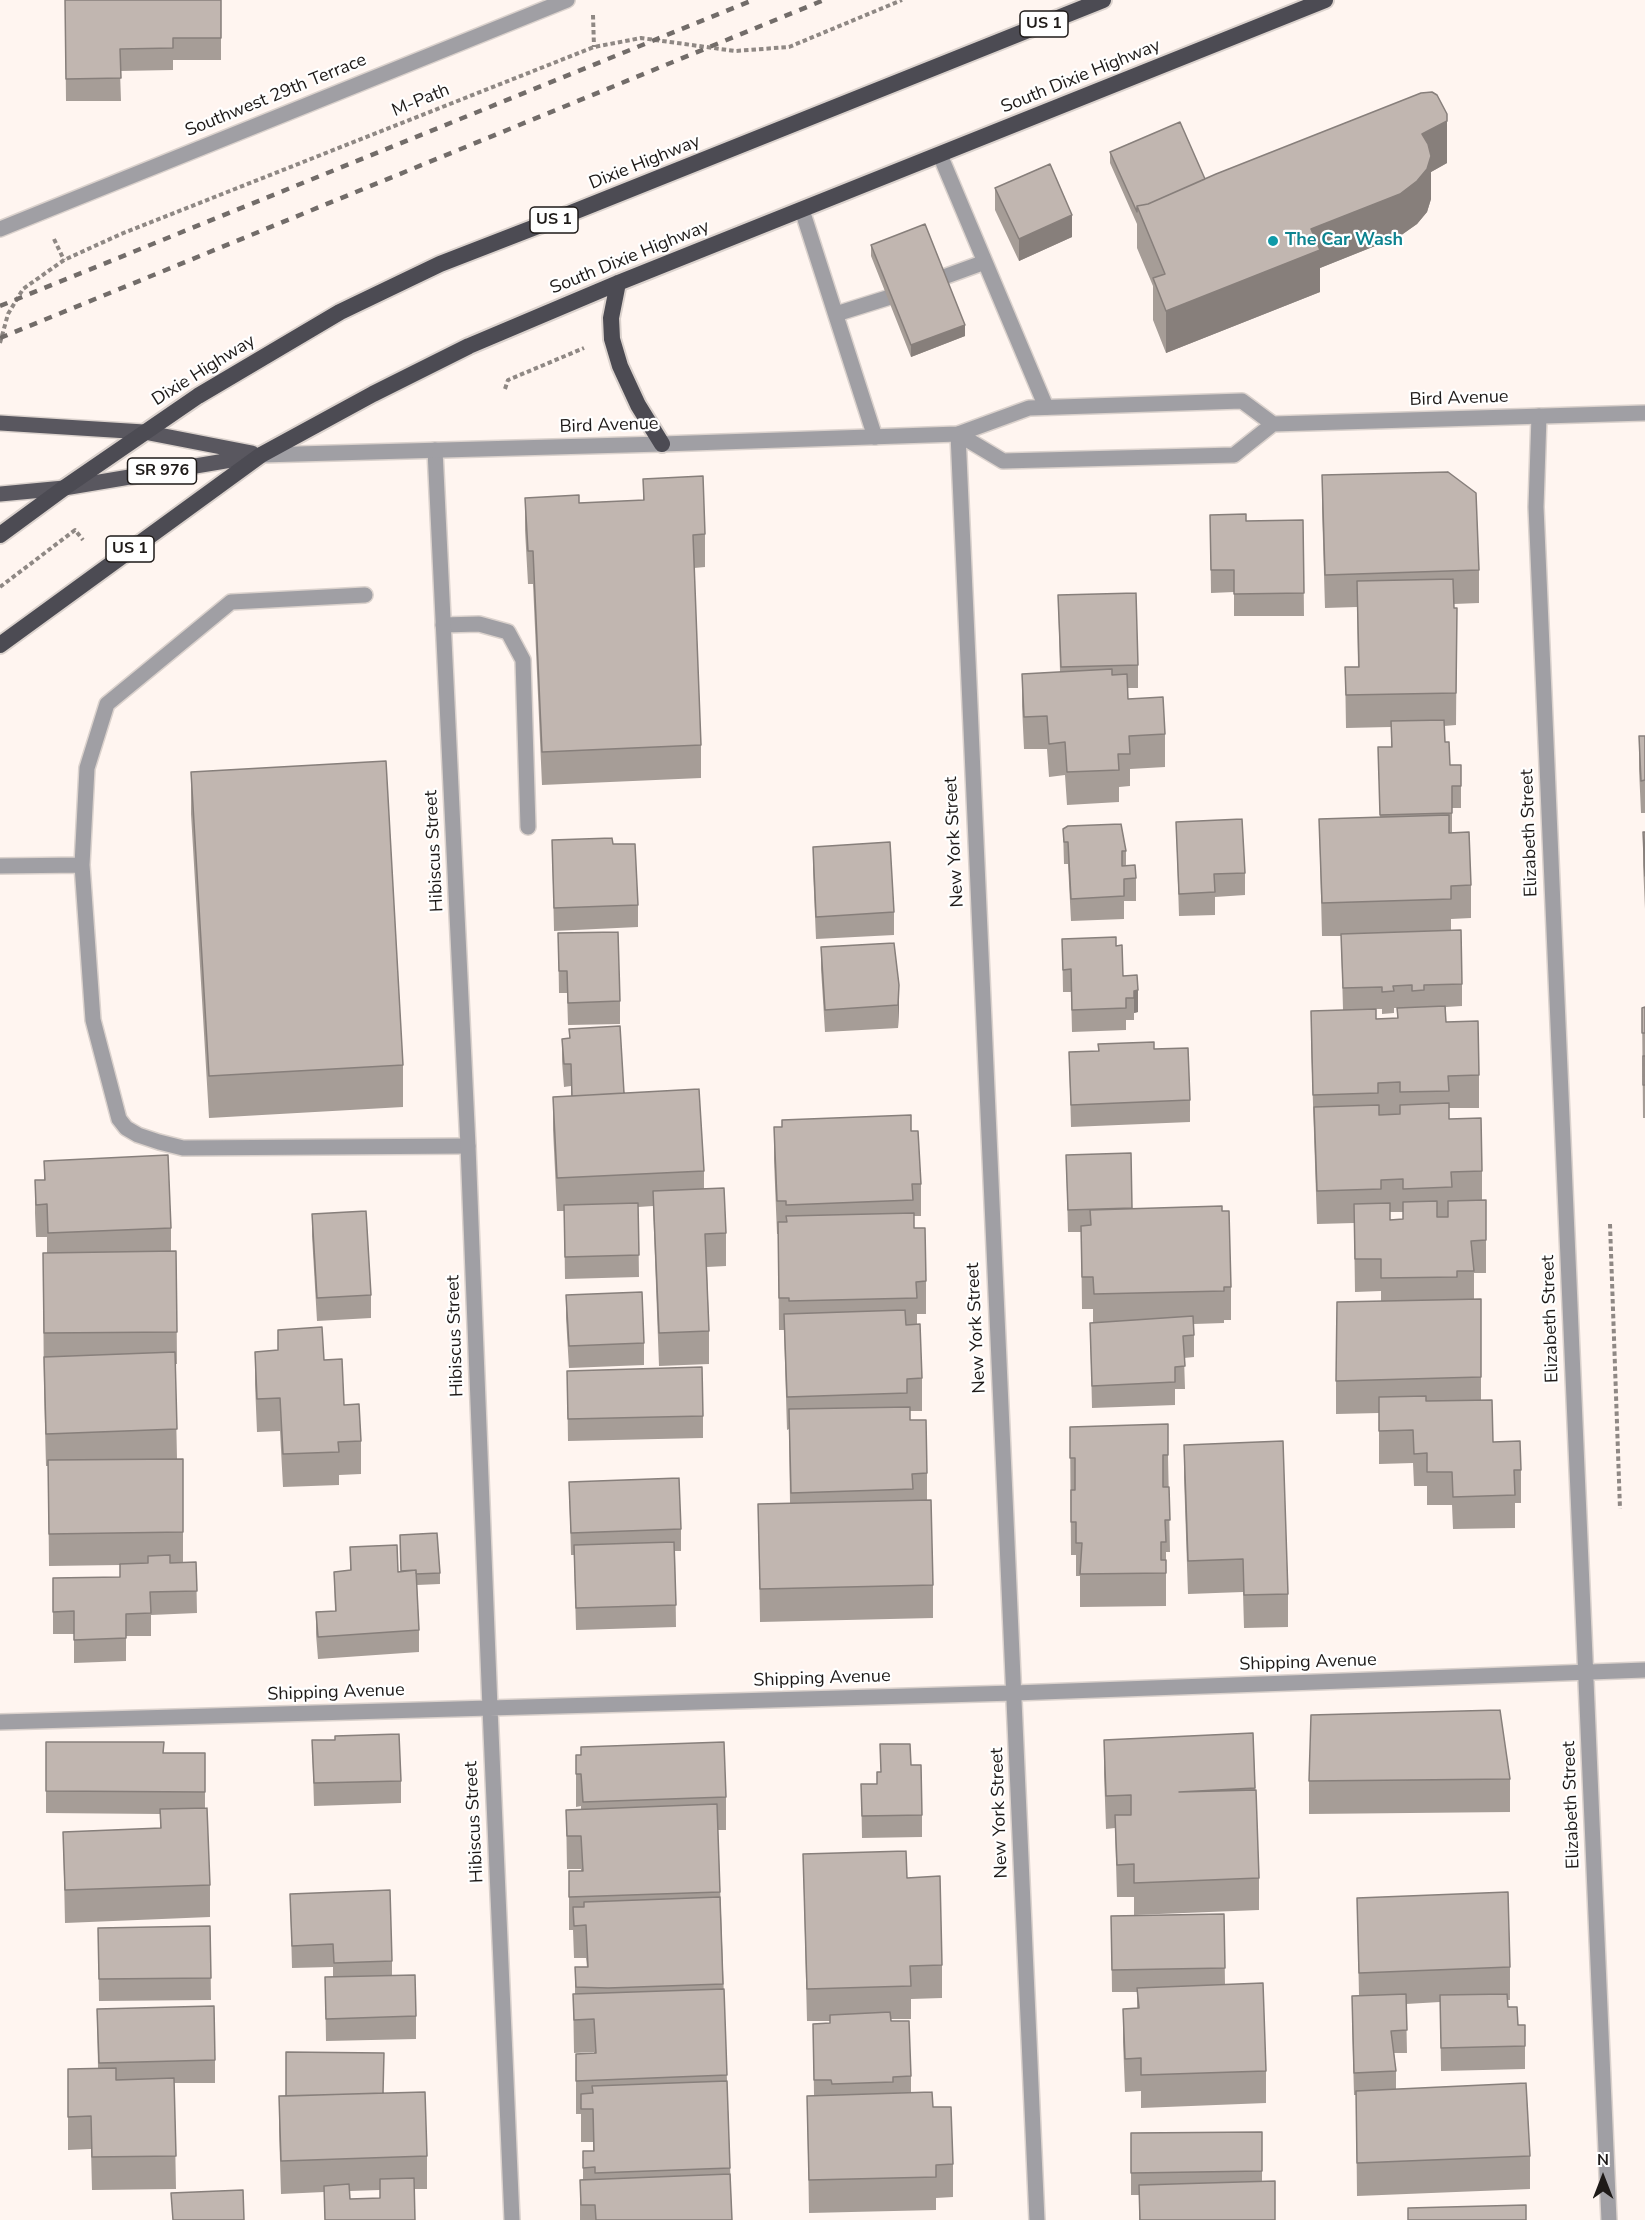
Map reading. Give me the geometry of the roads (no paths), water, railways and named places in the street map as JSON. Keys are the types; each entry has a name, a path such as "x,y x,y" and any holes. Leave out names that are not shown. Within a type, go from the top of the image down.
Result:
{"highway":[{"name":"Dixie Highway","path":"64,488 237,371 340,312 440,264 578,211 1103,0"},
{"name":"South Dixie Highway","path":"0,645 261,454 373,393 469,346 618,283 1325,0"},
{"path":"618,283 611,318 612,339 620,366 638,405 662,444"},
{"name":"US 1","path":"0,535 64,488"}],"main road":[{"name":"SR 976","path":"0,423 144,432"},
{"path":"144,432 261,454"},
{"name":"SR 976","path":"0,494 64,488 261,454"}],"street":[{"name":"Southwest 29th Terrace","path":"0,229 567,0"},
{"path":"939,155 1046,407"},
{"path":"802,210 875,436"},
{"path":"941,278 985,262"},
{"path":"836,314 887,298"},
{"name":"Bird Avenue","path":"261,454 958,434 1029,408 1242,401 1273,424 1645,413"},
{"name":"Elizabeth Street","path":"1539,416 1536,507 1609,2220"},
{"path":"958,434 1003,461 1222,455 1234,454 1273,424"},
{"name":"New York Street","path":"958,434 1037,2220"},
{"name":"Hibiscus Street","path":"435,450 468,1146 489,1708 512,2220"},
{"path":"365,595 231,602 107,704 87,768 82,865 93,1020 119,1119 126,1128 138,1135 183,1148 468,1146"},
{"path":"443,625 479,624 508,632 523,660 528,826"},
{"path":"0,867 82,865"},
{"name":"Shipping Avenue","path":"0,1722 1014,1692 1645,1670"}],"railway":[{"path":"0,306 753,0"},
{"path":"0,338 824,0"}],"place":[{"name":"The Car Wash","path":"1273,241"}]}
